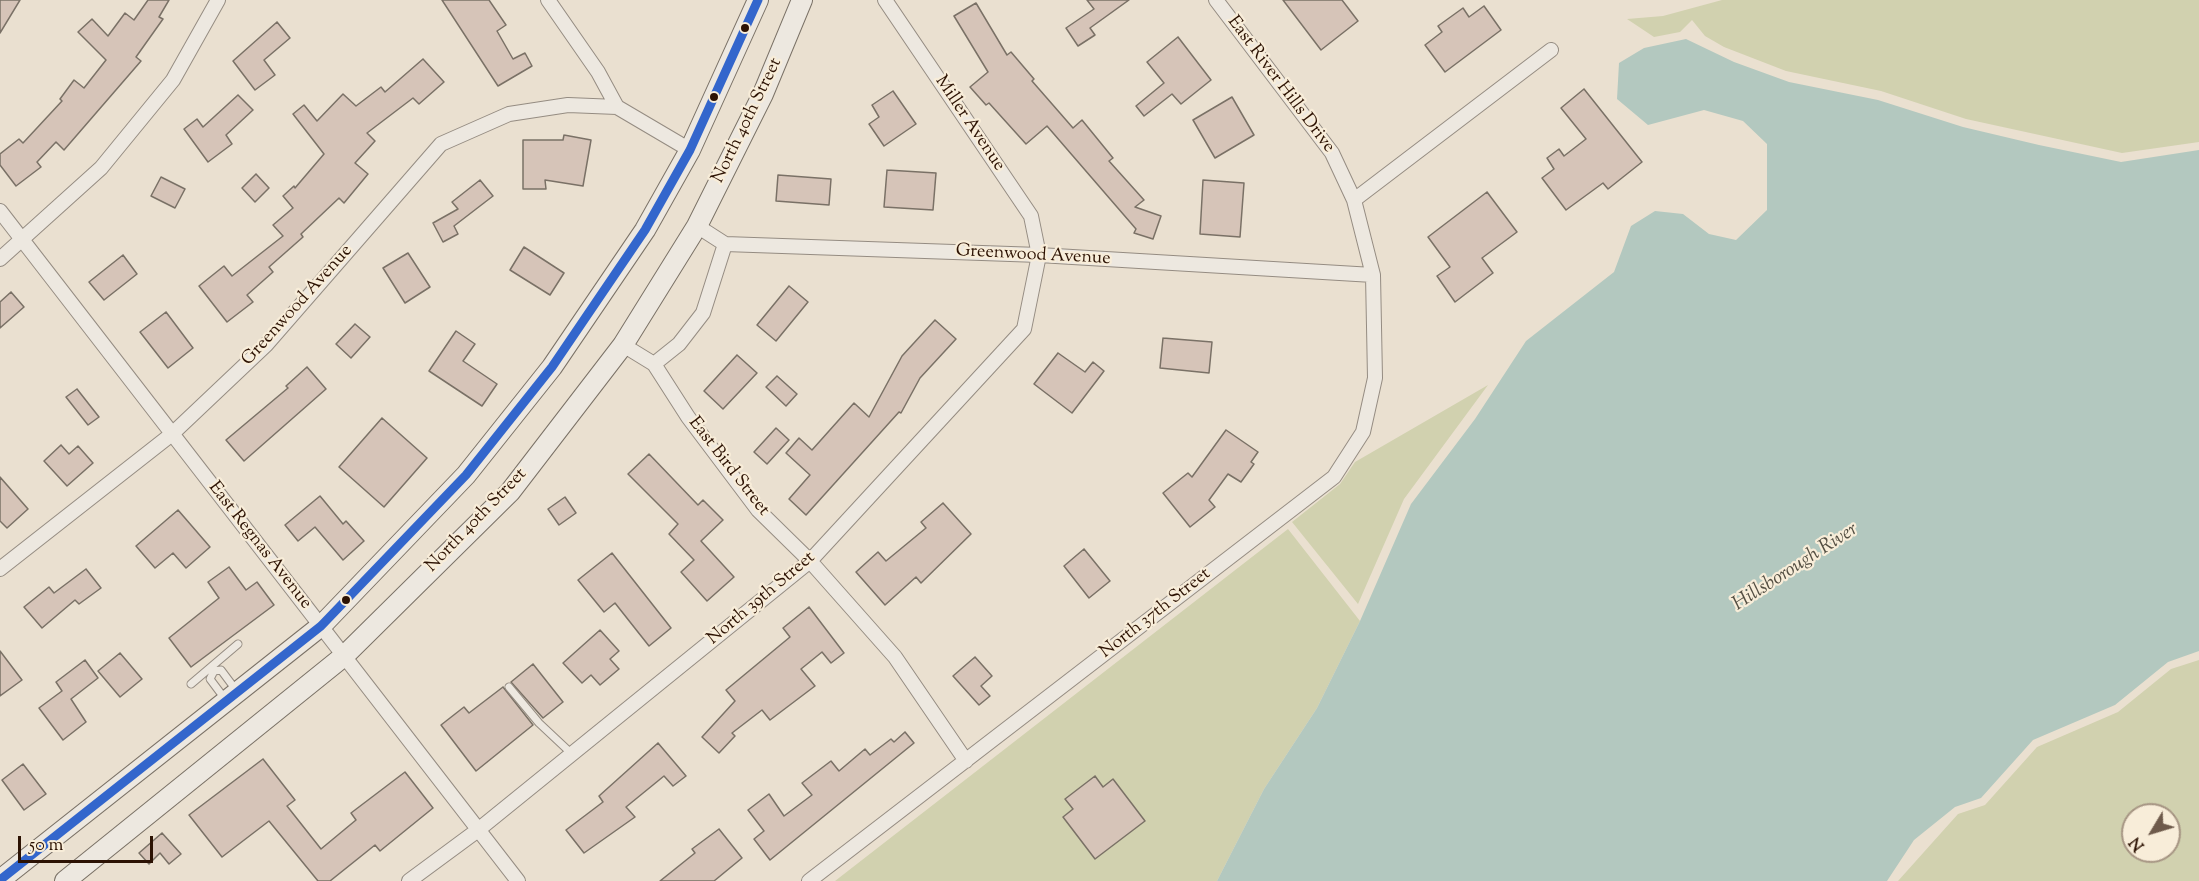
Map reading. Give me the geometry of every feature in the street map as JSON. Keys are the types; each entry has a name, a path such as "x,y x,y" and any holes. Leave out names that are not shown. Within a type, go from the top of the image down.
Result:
{"main road":[{"path":"0,880 321,626 461,481 552,367 627,259 690,150 758,0"},
{"name":"North 40th Street","path":"76,878 344,656 510,492 623,345 697,226 763,94 802,0"}],"street":[{"path":"0,259 23,241 102,168 174,80 218,0"},
{"path":"548,0 598,72 617,107 690,150"},
{"name":"Miller Avenue","path":"885,0 1031,216 1039,255"},
{"name":"East River Hills Drive","path":"1216,0 1332,153 1354,200 1373,275"},
{"path":"1354,200 1551,50"},
{"name":"Greenwood Avenue","path":"0,569 172,434 266,345 441,144 509,114 568,105 617,107"},
{"name":"East Regnas Avenue","path":"0,211 518,881"},
{"path":"654,364 679,344 702,314 725,244 697,226"},
{"name":"Greenwood Avenue","path":"725,244 1039,255 1373,275"},
{"name":"North 39th Street","path":"409,881 478,830 810,561 1024,330 1039,255"},
{"name":"North 37th Street","path":"809,881 1334,477 1363,432 1375,378 1373,275"},
{"name":"East Bird Street","path":"623,345 654,364 688,417 758,510 810,561 895,657 966,761"}],"lane":[{"path":"191,684 212,669 238,645"},
{"path":"212,669 221,670 232,696"},
{"path":"212,669 210,679 232,696"},
{"path":"509,687 538,723 572,754"}],"green space":[{"path":"1722,0 2199,0 2199,142 2122,153 1966,119 1881,91 1786,71 1724,47 1705,36 1692,20 1680,32 1654,37 1627,19 1663,16"},
{"path":"1488,385 1404,499 1358,604 1292,522 1340,484 1355,462"},
{"path":"1288,529 1360,621 1317,708 1264,789 1217,881 835,881"},
{"path":"2199,660 2199,881 1898,881 1958,814 1985,805 2037,747 2118,712 2171,669"}],"water":[{"name":"Hillsborough River","path":"1686,39 1734,62 1789,82 1878,100 1963,127 2039,145 2121,162 2199,150 2199,651 2168,662 2115,705 2033,740 1981,798 1955,807 1914,840 1887,881 1217,881 1264,789 1317,708 1360,621 1411,504 1475,419 1526,341 1614,272 1631,226 1655,211 1683,214 1709,234 1736,240 1767,210 1767,144 1743,121 1704,110 1648,125 1617,99 1619,63 1644,48"}],"building":[{"path":"0,0 20,0 0,33"},
{"path":"148,0 169,0 159,17 163,19 136,57 141,61 64,150 56,142 37,162 41,167 16,186 0,165 0,154 19,139 23,143 62,101 60,99 74,80 84,88 106,60 78,32 92,19 108,36 125,13 134,20"},
{"path":"442,0 489,0 506,25 497,31 513,59 525,53 532,66 498,86"},
{"path":"1087,0 1129,0 1090,28 1095,35 1078,46 1066,28 1094,9"},
{"path":"1283,0 1342,0 1358,21 1321,50"},
{"path":"976,3 1007,55 1011,52 1034,79 1032,81 1073,128 1082,120 1113,158 1109,161 1144,200 1135,207 1161,216 1153,239 1134,233 1136,229 1047,126 1026,144 989,103 986,105 970,87 988,72 954,16"},
{"path":"1484,6 1501,30 1445,72 1425,45 1442,32 1438,26 1463,8 1469,17"},
{"path":"277,22 290,38 264,60 275,75 255,90 233,61"},
{"path":"1178,37 1211,80 1181,104 1172,94 1144,116 1136,106 1164,83 1147,62"},
{"path":"423,59 444,82 419,104 413,98 367,133 375,141 355,163 368,174 344,203 339,198 301,234 303,237 269,267 273,272 247,295 253,302 227,322 199,286 224,266 232,276 283,236 273,225 293,208 283,196 294,186 295,188 324,154 293,114 304,105 317,121 343,94 356,106 381,87 385,92"},
{"path":"1584,89 1642,162 1608,189 1603,183 1566,210 1542,178 1554,169 1547,158 1559,149 1564,156 1586,139 1561,108"},
{"path":"893,91 916,124 884,146 869,124 879,117 872,105"},
{"path":"238,95 253,110 226,135 232,144 208,162 184,129 197,119 203,127"},
{"path":"1232,97 1254,135 1215,158 1193,120"},
{"path":"564,135 591,140 583,186 545,180 546,189 523,189 523,140 563,140"},
{"path":"887,170 936,173 933,210 884,207"},
{"path":"256,174 269,188 255,202 242,188"},
{"path":"778,175 831,179 829,205 776,201"},
{"path":"161,177 185,189 175,208 151,196"},
{"path":"480,180 493,196 454,226 458,234 443,242 433,223 458,209 452,202"},
{"path":"1203,180 1244,183 1240,237 1200,234"},
{"path":"1487,192 1517,232 1482,258 1493,273 1455,302 1437,276 1450,267 1428,237"},
{"path":"524,247 564,273 550,295 510,270"},
{"path":"408,253 430,287 405,303 383,268"},
{"path":"123,255 137,274 104,300 89,282"},
{"path":"789,286 808,302 776,341 757,325"},
{"path":"11,292 24,307 0,328 0,302"},
{"path":"166,312 193,348 168,368 140,332"},
{"path":"935,320 956,339 920,378 901,413 899,412 806,515 789,499 810,475 786,453 799,438 812,450 854,403 869,417 902,356"},
{"path":"355,324 370,337 351,358 336,344"},
{"path":"456,331 475,344 463,361 497,384 482,406 429,371"},
{"path":"1163,338 1212,342 1209,373 1160,368"},
{"path":"1058,353 1085,372 1093,362 1104,371 1072,413 1034,384"},
{"path":"737,355 757,373 723,409 704,391"},
{"path":"307,367 326,389 244,461 226,440 288,388 286,386"},
{"path":"777,376 797,394 786,406 766,387"},
{"path":"77,389 99,417 88,425 66,397"},
{"path":"382,418 427,458 384,507 339,467"},
{"path":"776,428 789,440 767,464 754,452"},
{"path":"1226,430 1258,452 1251,462 1254,464 1241,482 1228,474 1209,500 1215,507 1190,527 1163,493 1188,473 1192,477"},
{"path":"61,445 69,454 78,446 93,463 67,486 44,461"},
{"path":"649,454 698,505 703,500 723,520 701,541 734,577 707,601 681,572 694,560 669,534 678,524 628,474"},
{"path":"0,477 28,509 7,528 0,521"},
{"path":"320,496 343,524 346,521 364,541 343,560 315,527 298,541 285,525"},
{"path":"565,497 576,513 559,525 548,509"},
{"path":"943,503 971,534 921,583 916,577 885,605 856,572 878,552 886,561 926,528 921,522"},
{"path":"178,510 210,547 186,568 173,553 155,568 136,546"},
{"path":"1084,549 1110,581 1089,598 1064,566"},
{"path":"612,553 671,628 649,646 615,603 604,612 578,580"},
{"path":"229,567 246,590 257,582 274,605 191,667 169,638 219,598 208,582"},
{"path":"86,569 101,588 79,604 75,600 42,628 24,607 49,587 54,593"},
{"path":"809,607 844,653 831,663 822,652 801,669 815,686 770,720 762,710 732,733 735,736 719,753 702,737 735,701 726,690 790,637 783,628"},
{"path":"600,630 619,651 610,659 619,669 600,685 591,675 582,683 563,663"},
{"path":"0,651 22,680 0,696"},
{"path":"120,653 142,679 120,697 98,671"},
{"path":"975,657 992,676 981,686 990,696 979,705 953,676"},
{"path":"85,660 98,678 71,699 86,722 63,740 39,708 62,691 56,682"},
{"path":"533,664 563,702 543,718 511,682"},
{"path":"503,687 533,725 476,771 441,725 464,707 469,713"},
{"path":"905,732 914,743 770,860 754,839 764,831 748,810 769,794 784,816 812,795 802,783 831,761 839,771 865,749 870,755 891,739 894,742"},
{"path":"658,743 686,776 673,786 664,776 626,807 635,817 584,853 566,830 603,802 599,796"},
{"path":"263,759 295,800 287,806 321,849 356,820 351,813 405,772 433,808 380,851 375,845 330,881 318,881 269,821 222,857 189,815"},
{"path":"23,764 46,794 24,810 2,780"},
{"path":"1095,776 1103,787 1113,779 1145,821 1095,859 1063,817 1073,809 1065,799"},
{"path":"719,829 742,858 714,881 660,881 695,853 692,849"},
{"path":"162,833 181,854 169,864 160,853 149,864 139,853"}],"transit line":[{"path":"0,880 321,626 466,475 552,367 645,230 690,150 758,0"}]}
